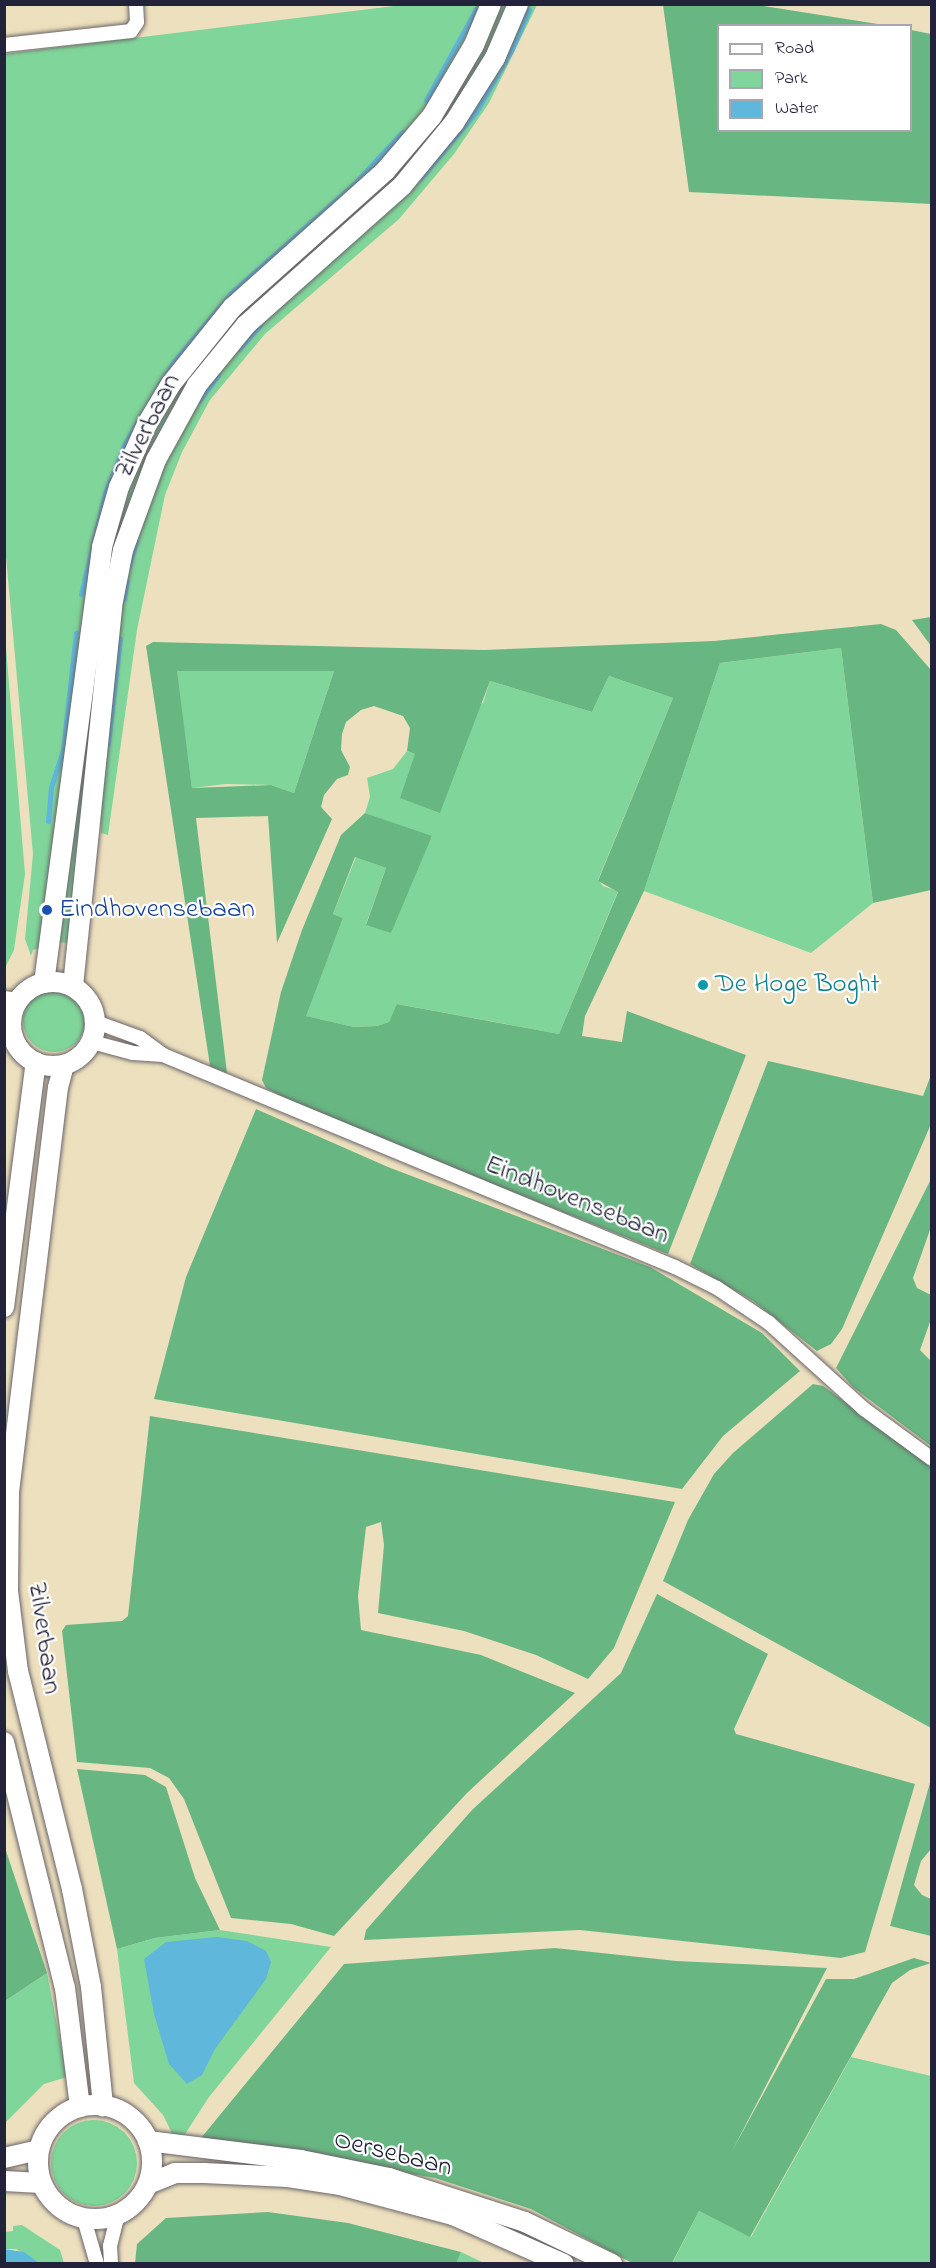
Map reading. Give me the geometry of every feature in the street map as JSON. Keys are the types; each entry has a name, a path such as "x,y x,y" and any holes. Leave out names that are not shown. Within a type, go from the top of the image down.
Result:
{"main road":[{"name":"Zilverbaan","path":"44,983 102,547 119,487 147,424 171,384 233,307 386,170 432,116 474,45 491,4"},
{"name":"Zilverbaan","path":"73,986 112,606 123,550 156,460 197,385 246,325 402,186 454,123 495,58 518,4"},
{"path":"44,983 73,986 89,1002 96,1022 92,1042 81,1056 64,1065 36,1062 17,1045 8,1019 12,999 44,983"},
{"path":"4,1307 36,1062"},
{"name":"Zilverbaan","path":"64,1065 58,1087 9,1493 8,1591 18,1671 72,1889 91,1987 103,2106"},
{"path":"4,1743 65,1988 80,2107"},
{"path":"103,2106 132,2119 148,2141 152,2161 148,2184 138,2200 118,2215 84,2219 57,2206 41,2183 38,2150 52,2123 80,2107 103,2106"},
{"name":"Oersebaan","path":"148,2141 301,2160 389,2178 518,2219 612,2264"},
{"path":"4,2158 38,2150"},
{"name":"Oersebaan","path":"148,2184 176,2173 204,2173 280,2176 340,2185 453,2215 564,2264"},
{"path":"4,2181 41,2183"}],"street":[{"path":"4,45 131,31 137,22 136,4"},
{"name":"Eindhovensebaan","path":"96,1022 140,1038 163,1055 675,1267 717,1288 769,1323 864,1409 932,1459"},
{"name":"Eindhovensebaan","path":"92,1042 133,1053 163,1055"},
{"path":"111,2264 110,2246 118,2215"},
{"path":"84,2219 97,2264"}],"green space":[{"path":"402,5 486,5 464,52 408,137 224,310 117,478 39,948 33,950 31,956 25,939 33,854 4,535 4,54"},
{"path":"497,5 512,5 482,71 410,169 265,300 136,492 69,943 57,942 108,542 135,462 175,388 240,307 370,192"},
{"path":"524,5 537,5 489,103 454,154 399,219 265,334 210,400 182,452 165,495 137,630 108,835 101,833 100,753 117,608 154,474 224,357 397,193"},
{"path":"663,5 758,5 878,24 717,24 717,132 912,132 912,30 931,34 931,204 689,192"},
{"path":"932,618 931,646 912,620"},
{"path":"4,624 25,874 14,950 5,968"},
{"path":"881,624 896,630 931,670 931,890 873,903 841,648 720,663 644,891 585,1016 582,1036 622,1042 627,1011 746,1055 668,1254 370,1135 283,1097 266,1088 262,1080 281,992 302,930 341,835 365,813 432,836 391,933 366,925 386,868 355,857 333,914 343,918 306,1016 354,1027 377,1026 389,1022 397,1004 559,1034 618,892 598,881 673,698 609,676 592,712 490,681 440,813 400,798 415,754 407,751 410,728 403,716 374,706 361,710 346,722 342,734 341,750 350,767 348,775 337,779 324,795 321,807 332,819 277,943 268,816 196,818 227,1073 210,1066 146,646 153,642 484,650 714,641","holes":["177,671 334,671 294,793 271,785 192,788"]},
{"path":"841,648 873,903 811,953 644,891 720,663"},
{"path":"176,671 334,671 294,793 271,785 226,784 192,788"},
{"path":"609,676 673,698 598,880 603,886 618,891 559,1034 398,1004 389,1022 377,1026 354,1027 305,1016 343,918 333,914 356,857 386,868 366,924 432,837 365,813 370,797 367,778 393,769 407,751 415,754 483,703 490,681 592,712"},
{"path":"54,990 71,995 76,999 80,1004 85,1021 80,1038 76,1043 71,1047 54,1052 37,1047 32,1043 28,1038 23,1021 28,1004 32,999 37,995"},
{"path":"768,1061 923,1096 931,1075 931,1124 842,1329 831,1344 817,1351 753,1301 690,1264"},
{"path":"256,1109 388,1167 650,1267 762,1333 800,1371 723,1436 682,1489 154,1399 186,1277"},
{"path":"931,1179 931,1227 913,1278 917,1288 931,1295 931,1319 920,1350 931,1361 931,1446 854,1388 836,1368"},
{"path":"813,1384 823,1386 931,1465 931,1728 663,1581 688,1520 714,1474 733,1453"},
{"path":"150,1416 675,1502 614,1648 588,1679 536,1655 464,1631 378,1613 384,1545 381,1522 366,1527 358,1596 361,1630 481,1655 575,1693 467,1793 334,1936 291,1924 231,1918 184,1799 169,1778 150,1768 77,1762 62,1631 66,1625 122,1621 128,1616"},
{"path":"657,1594 768,1654 734,1729 736,1734 915,1784 865,1952 841,1958 580,1930 364,1940 366,1930 472,1810 621,1673"},
{"path":"77,1769 145,1775 166,1787 195,1878 220,1930 155,1938 117,1949"},
{"path":"931,1779 931,1849 921,1861 914,1885 922,1895 931,1899 931,1936 890,1926"},
{"path":"4,1845 47,1973 5,2001 4,2001"},
{"path":"220,1930 331,1947 209,2097 178,2145 163,2115 134,2083 117,1949 155,1938"},
{"path":"555,1948 676,1961 827,1968 731,2153 826,1979 854,1979 914,1958 931,1963 910,1970 892,1983 750,2237 699,2211 672,2263 632,2263 531,2209 435,2178 201,2138 344,1964"},
{"path":"47,1973 67,2077 44,2084 5,2123 5,2001"},
{"path":"851,2057 931,2076 931,2263 672,2264 699,2211 751,2237"},
{"path":"94,2120 110,2124 124,2133 133,2147 137,2163 133,2179 124,2193 110,2202 94,2206 78,2202 64,2193 55,2179 51,2163 55,2147 64,2133 78,2124"},
{"path":"268,2212 348,2223 461,2252 456,2264 135,2263 137,2244 166,2218"},
{"path":"22,2225 60,2250 64,2263 39,2263 16,2249 5,2249 5,2232 13,2231 13,2226"},
{"path":"461,2252 484,2263 456,2263"}],"water":[{"path":"217,1937 247,1941 266,1951 271,1962 266,1979 215,2049 202,2075 187,2084 169,2064 154,2014 144,1959 166,1942"},
{"path":"4,2249 24,2252 39,2263 5,2263"}],"waterway":[{"path":"426,100 476,9"},
{"path":"420,179 476,112 511,51 529,10"},
{"path":"81,594 105,493 125,443 174,361 233,291 354,184 402,132"},
{"path":"239,349 261,324"},
{"path":"199,401 218,375"},
{"path":"129,566 136,541"},
{"path":"124,599 127,581"},
{"path":"48,821 51,787 63,750 76,633"},
{"path":"108,744 120,639"}],"place":[{"name":"Eindhovensebaan","path":"47,910"},
{"name":"De Hoge Boght","path":"703,985"}]}
